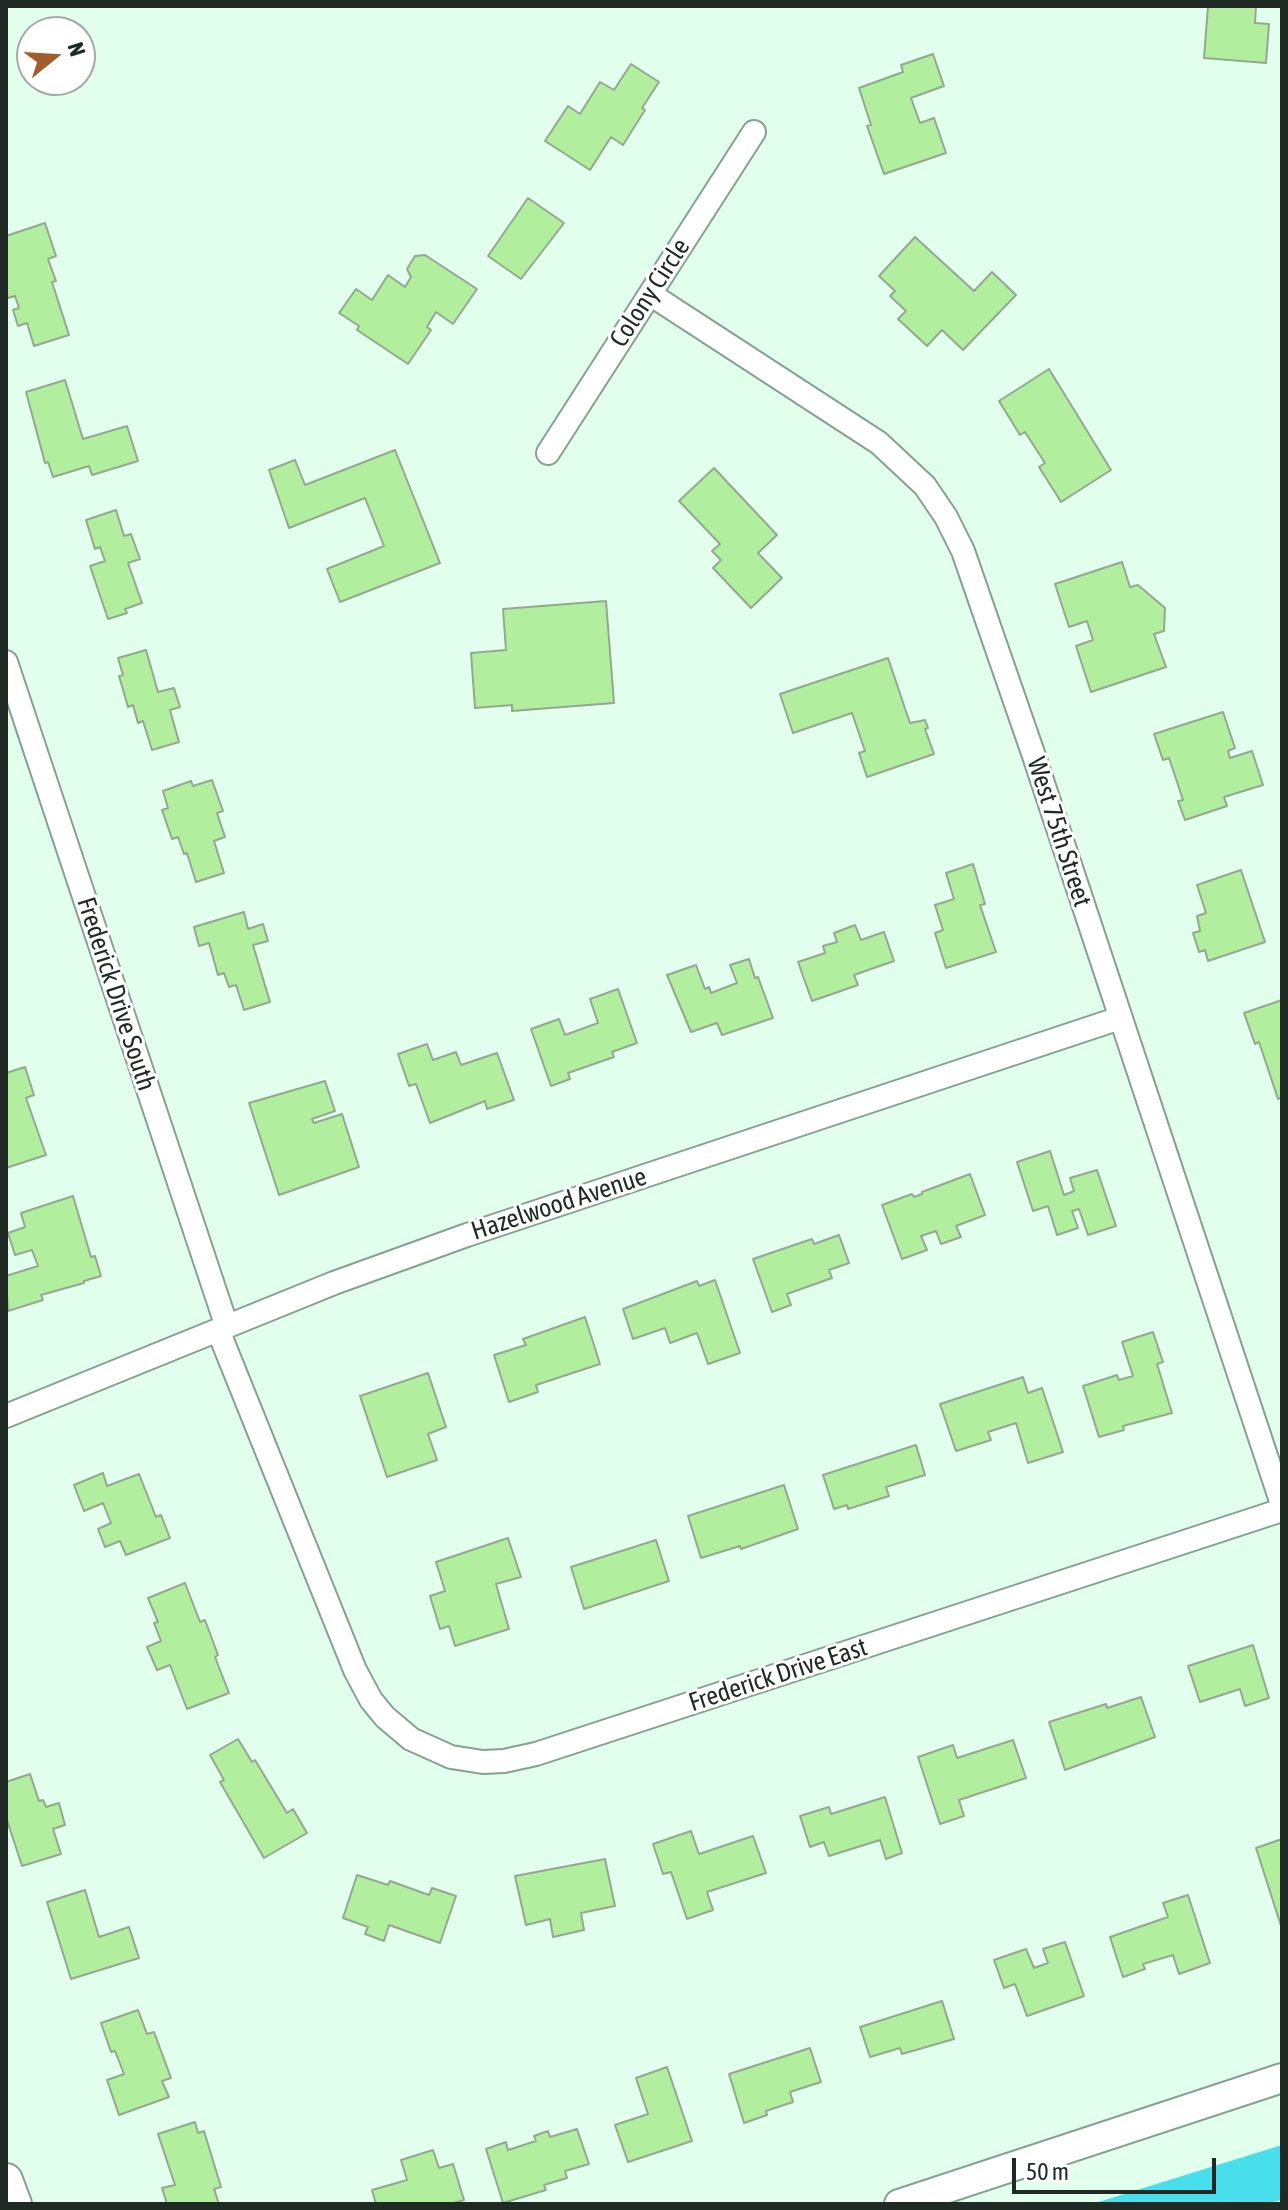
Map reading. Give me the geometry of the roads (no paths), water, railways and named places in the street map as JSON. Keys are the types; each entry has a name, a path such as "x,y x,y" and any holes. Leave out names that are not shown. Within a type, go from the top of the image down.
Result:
{"main road":[{"path":"6,2180 15,2204"}],"street":[{"name":"Colony Circle","path":"548,453 754,132"},
{"name":"West 75th Street","path":"650,294 879,443 925,486 940,506 963,551 1282,1507"},
{"name":"Frederick Drive South","path":"6,662 222,1328 334,1619"},
{"name":"Hazelwood Avenue","path":"6,1416 347,1278 467,1235 1120,1018"},
{"name":"Frederick Drive East","path":"334,1619 371,1700 402,1732 451,1757 483,1762 504,1761 536,1754 1282,1507"},
{"path":"911,2202 1282,2078"}],"water":[{"path":"1282,2145 1282,2200 1264,2204 1092,2204"}]}
